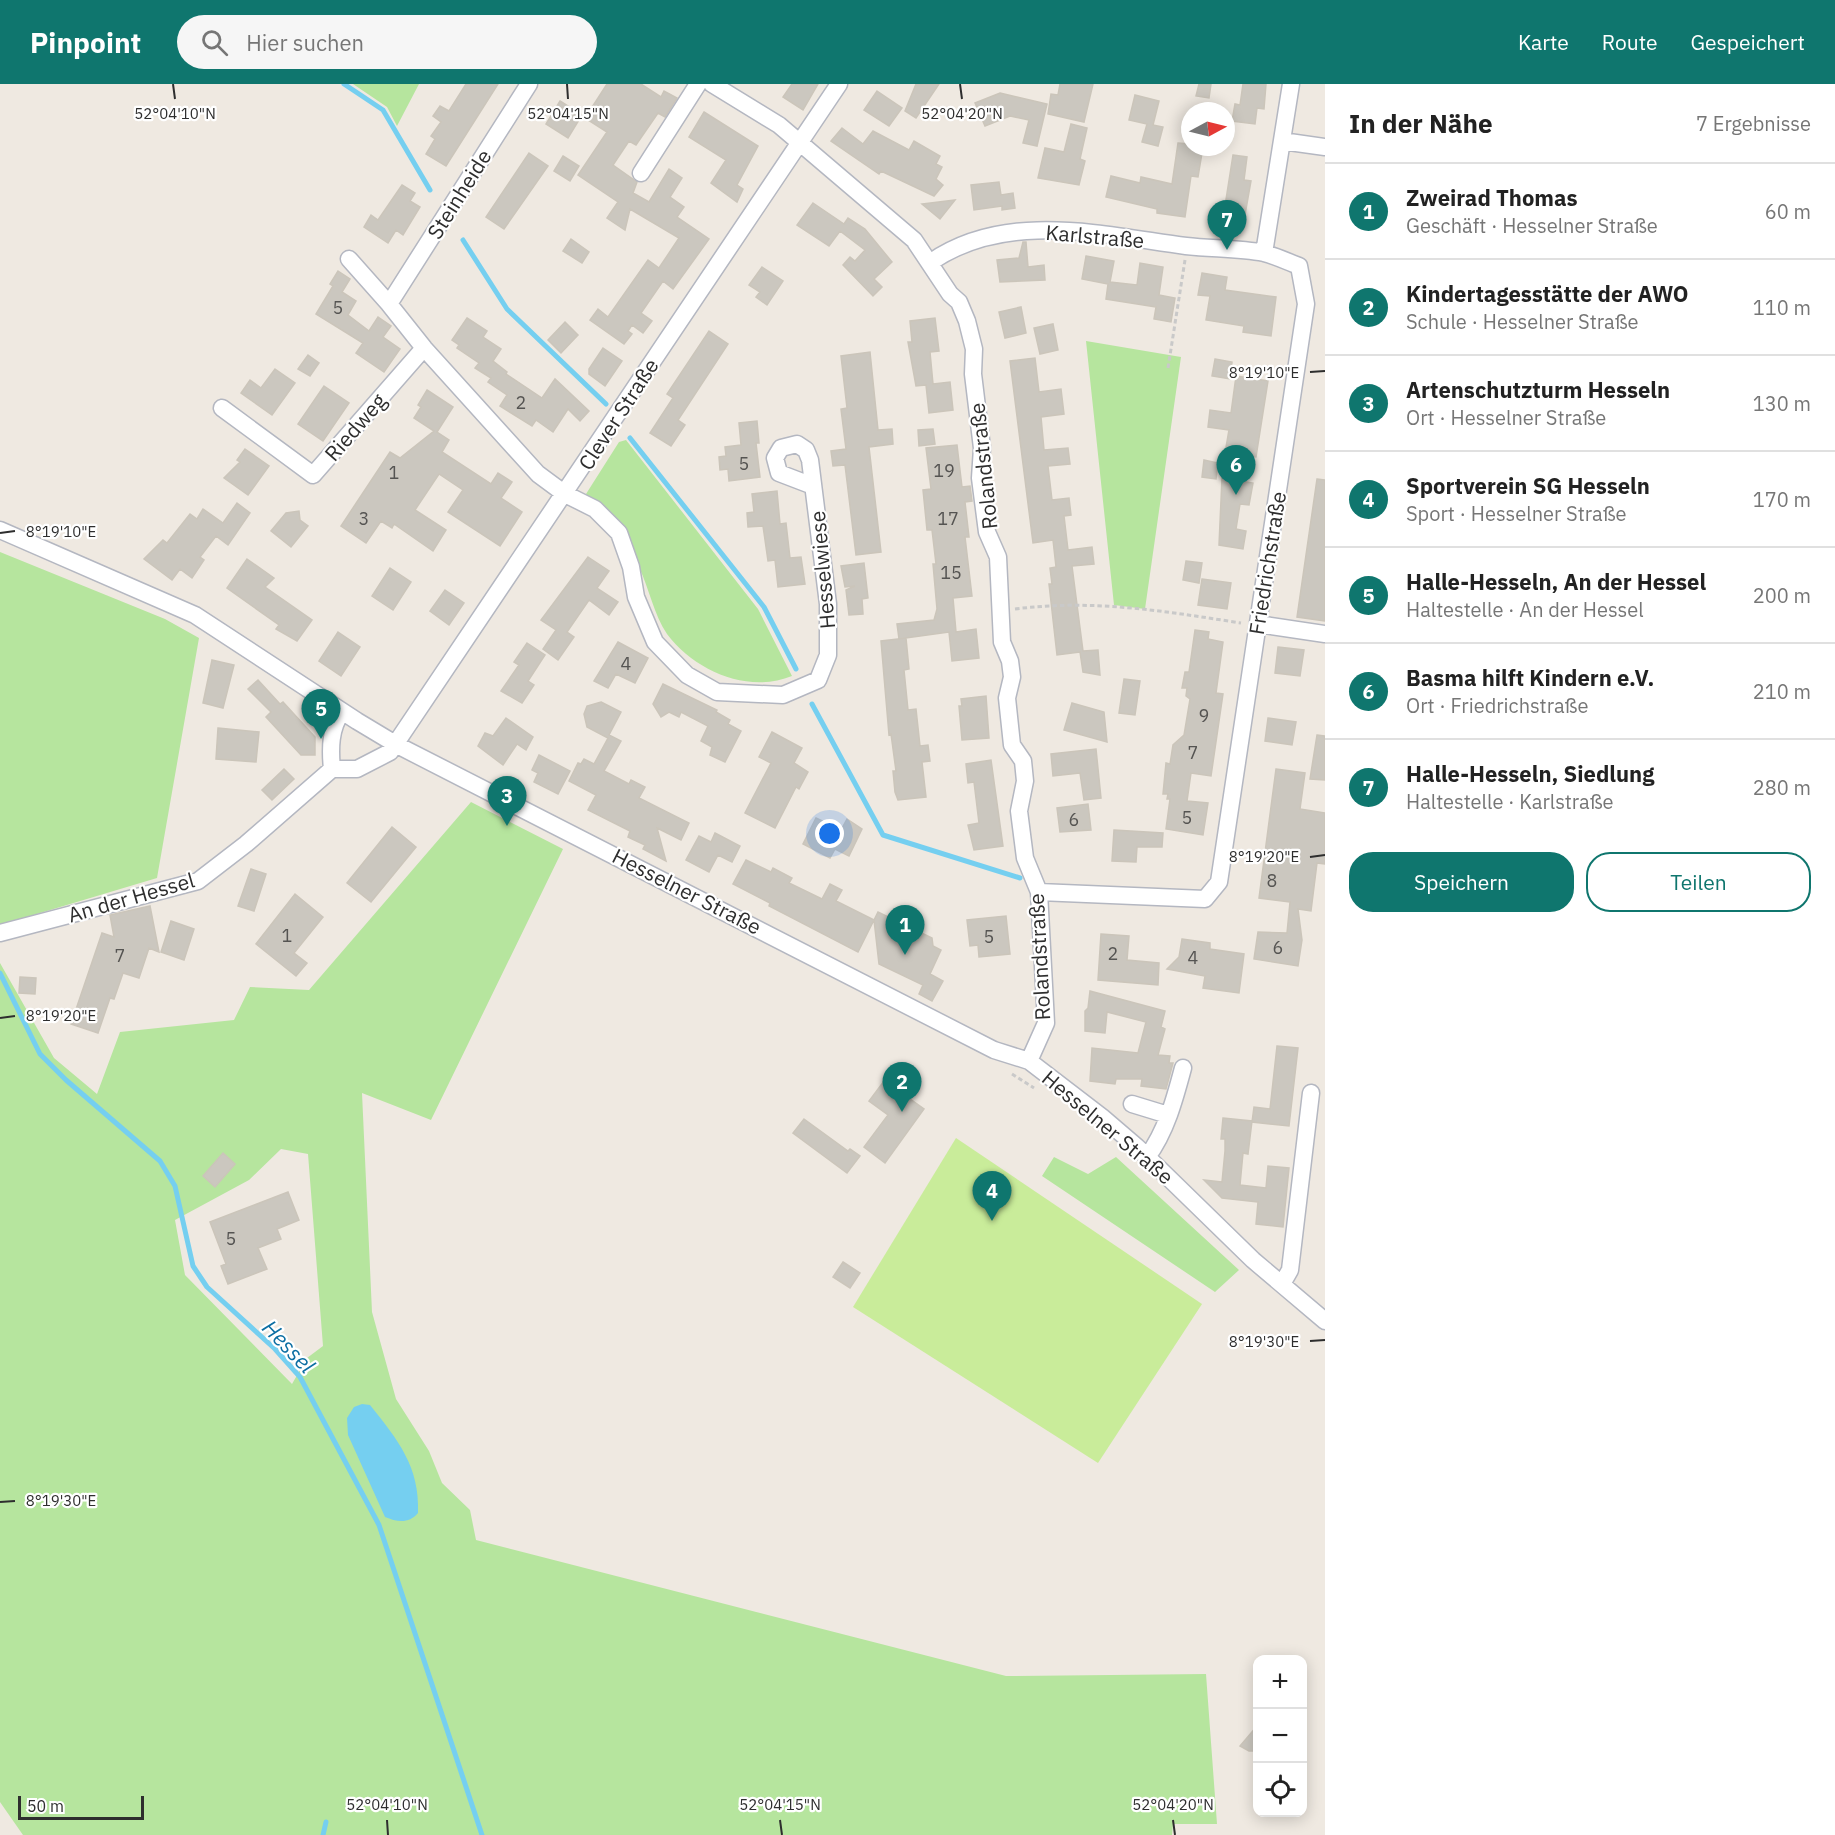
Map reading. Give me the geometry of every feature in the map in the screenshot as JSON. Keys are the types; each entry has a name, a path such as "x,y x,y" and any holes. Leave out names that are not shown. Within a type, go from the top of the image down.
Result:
{"street":[{"name":"Steinheide","path":"389,304 529,84"},
{"path":"641,173 698,84"},
{"name":"Rolandstraße","path":"712,84 779,125 914,240 931,262 950,294 959,302 972,336 973,374 982,447 980,478 987,532 998,557 1002,642 1010,661 1012,677 1007,698 1012,745 1023,761 1025,781 1019,811 1025,858 1039,892 1046,1023 1029,1061"},
{"name":"Clever Straße","path":"398,745 838,84"},
{"path":"1264,253 1291,84"},
{"path":"1282,141 1325,147"},
{"name":"Karlstraße","path":"931,262 951,248 1004,235 1043,230 1083,230 1187,246 1264,253"},
{"name":"Friedrichstraße","path":"1039,892 1205,898 1219,882 1306,304 1299,266 1264,253"},
{"path":"349,259 424,348 538,474 565,494"},
{"name":"Riedweg","path":"222,408 313,475 424,348"},
{"name":"Hesselwiese","path":"565,494 595,509 619,533 631,567 636,597 655,642 687,675 717,692 787,695 818,680 828,655 828,604 813,486"},
{"name":"Hesselner Straße","path":"0,530 195,615 342,712 398,745 994,1050 1029,1061 1102,1117 1325,1321"},
{"path":"1258,625 1325,634"},
{"path":"342,712 337,718 330,747 332,769 357,769 382,759 398,745"},
{"name":"An der Hessel","path":"0,933 198,881 246,844 332,769"},
{"path":"1147,1157 1157,1144 1183,1068"},
{"path":"1282,1284 1290,1270 1311,1093"},
{"path":"1132,1104 1168,1115"}],"path":[{"path":"1168,368 1187,246"},
{"path":"999,611 1053,604 1114,605 1258,625"}],"green space":[{"path":"353,84 419,84 397,126 387,107"},
{"path":"1086,341 1181,357 1145,609 1114,605"},
{"path":"626,440 758,609 792,676 775,681 758,682 724,676 692,659 667,634 628,545 610,519 586,494 619,442"},
{"path":"0,552 165,619 199,638 157,878 0,925"},
{"path":"471,802 563,849 431,1120 362,1093 372,1312 396,1399 429,1451 442,1483 470,1510 476,1540 1006,1676 1206,1674 1217,1824 1173,1824 1172,1835 23,1835 0,1802 0,963 54,1058 97,1094 120,1032 234,1020 250,987 309,990","holes":["281,1149 308,1154 323,1346 307,1358 292,1384 185,1275 175,1220 249,1180"]},
{"path":"956,1138 1202,1304 1098,1463 853,1307"},
{"path":"1054,1157 1088,1174 1116,1157 1239,1270 1215,1292 1042,1176"}],"water":[{"path":"362,1404 370,1405 380,1418 398,1442 411,1468 418,1497 418,1513 411,1519 398,1521 385,1517 348,1435 347,1418 354,1407"}],"building":[{"path":"466,84 498,84 446,166 426,154 435,139 431,136 441,122 433,116 440,106 449,111"},
{"path":"607,84 641,84 661,97 664,91 677,98 665,117 658,113 636,145 629,141 613,165 637,182 633,193 649,202 669,169 682,178 670,197 684,207 677,217 709,239 673,289 663,281 641,313 652,321 643,333 632,325 628,331 632,334 624,344 590,320 598,309 608,317 648,260 659,268 679,238 630,209 625,230 607,218 618,202 578,175 607,132 585,118"},
{"path":"792,84 818,84 803,110 783,97"},
{"path":"916,84 939,84 916,118 905,111"},
{"path":"1060,84 1093,84 1084,122 1048,114 1051,94 1058,95"},
{"path":"1199,84 1211,84 1209,98 1196,96"},
{"path":"1243,84 1266,84 1264,109 1257,108 1255,124 1235,121 1235,104 1240,105"},
{"path":"877,91 902,108 889,126 864,110"},
{"path":"1000,93 1047,104 1037,146 1023,143 1029,120 1010,116 985,126 975,103"},
{"path":"1135,95 1159,101 1153,125 1163,127 1158,146 1142,142 1147,124 1129,120"},
{"path":"560,101 582,115 568,138 546,124"},
{"path":"704,112 758,146 737,185 743,189 737,202 711,183 726,160 689,137"},
{"path":"1071,124 1087,128 1080,159 1085,161 1079,185 1038,178 1045,148 1064,152"},
{"path":"842,128 863,144 873,131 909,150 914,141 940,156 936,164 942,167 936,179 943,185 934,196 881,171 879,174 831,141"},
{"path":"1178,143 1181,143 1181,156 1202,156 1198,177 1191,176 1185,217 1157,213 1157,209 1106,197 1111,176 1140,183 1141,177 1172,184"},
{"path":"529,153 548,166 504,229 486,217"},
{"path":"563,156 579,166 570,181 554,171"},
{"path":"1233,156 1247,157 1244,180 1251,181 1245,215 1224,212"},
{"path":"999,182 1001,195 1013,193 1015,208 1002,210 1002,206 974,210 971,185"},
{"path":"402,185 415,193 410,201 420,207 403,235 396,230 388,243 364,227 371,215 378,220"},
{"path":"955,200 940,219 922,204"},
{"path":"813,203 844,224 848,218 865,229 892,262 874,279 882,287 873,296 843,265 850,257 855,261 865,250 840,231 829,246 797,225"},
{"path":"571,239 589,252 582,263 563,251"},
{"path":"1023,242 1026,242 1028,267 1044,265 1045,280 1000,282 997,260 1019,258"},
{"path":"1086,256 1114,261 1110,282 1137,285 1140,263 1163,267 1159,295 1175,298 1171,322 1154,319 1156,307 1106,299 1108,284 1082,279"},
{"path":"762,267 783,281 767,305 756,297 760,292 749,285"},
{"path":"338,271 350,279 342,292 356,301 348,315 369,331 378,317 391,326 383,337 400,349 384,372 356,353 363,343 316,314 333,286 330,284"},
{"path":"1202,273 1227,277 1225,290 1276,297 1271,336 1243,332 1244,326 1206,320 1210,296 1198,295"},
{"path":"1021,307 1026,333 1005,338 999,312"},
{"path":"467,318 487,331 483,337 501,349 493,361 507,372 506,374 542,398 555,379 589,411 580,421 568,409 553,432 536,420 532,426 500,406 507,395 488,382 491,378 475,368 479,363 457,348 459,345 452,340"},
{"path":"935,318 939,351 930,352 933,384 950,382 953,410 929,413 926,385 916,386 908,342 912,342 910,321"},
{"path":"565,322 578,335 561,353 548,340"},
{"path":"1053,324 1058,350 1040,354 1034,328"},
{"path":"709,331 728,344 678,420 685,425 671,446 650,433 673,398 667,394"},
{"path":"603,348 622,361 605,386 589,374 589,369"},
{"path":"870,352 878,430 892,429 893,444 869,447 881,552 856,555 845,465 833,466 831,451 846,449 841,409 847,408 841,356"},
{"path":"308,355 319,363 310,376 298,369"},
{"path":"1035,358 1039,392 1061,389 1064,414 1041,417 1044,450 1068,448 1070,464 1048,466 1052,500 1069,498 1071,515 1064,516 1068,550 1092,547 1094,564 1072,566 1083,651 1098,650 1100,675 1083,672 1080,652 1057,655 1049,584 1052,584 1050,568 1056,567 1053,540 1033,543 1010,361"},
{"path":"1215,359 1232,362 1230,379 1212,376"},
{"path":"275,369 295,383 272,415 241,393 250,380 261,388"},
{"path":"1236,376 1268,381 1256,457 1225,453 1229,430 1208,427 1210,410 1231,413"},
{"path":"324,386 349,403 323,441 298,424"},
{"path":"427,390 453,407 437,432 449,440 442,452 491,484 498,473 512,482 501,498 522,512 500,546 448,512 463,490 439,474 415,510 446,530 433,551 394,524 392,528 381,521 366,543 341,526 390,452 400,458 434,431 414,418 421,407 418,405"},
{"path":"757,421 759,443 756,443 760,477 729,481 728,469 720,470 719,457 726,456 725,447 741,445 739,423"},
{"path":"933,429 935,444 919,446 918,430"},
{"path":"957,445 962,487 970,486 972,501 965,502 969,537 965,537 972,596 953,598 956,632 976,629 979,658 952,661 949,632 899,639 897,624 934,620 937,609 933,564 936,564 932,530 927,530 923,490 931,489 926,448"},
{"path":"245,449 269,466 248,495 224,478 240,462 237,460"},
{"path":"1204,460 1218,463 1216,479 1202,477"},
{"path":"1222,478 1253,483 1249,505 1240,504 1236,529 1246,531 1243,549 1219,545"},
{"path":"1317,479 1325,480 1325,621 1297,617"},
{"path":"777,491 780,524 786,523 790,558 801,557 805,584 778,587 775,560 768,561 763,526 748,527 747,513 754,512 752,494"},
{"path":"237,503 250,513 228,545 216,536 200,557 204,560 192,578 180,569 172,580 144,559 163,540 167,543 190,514 197,519 203,509 223,523"},
{"path":"299,511 300,520 308,526 291,547 271,531 286,513"},
{"path":"588,557 609,571 597,588 618,602 609,615 589,600 567,632 574,637 558,660 543,649 556,630 541,620"},
{"path":"247,559 274,578 265,587 312,620 297,641 276,629 279,625 227,588"},
{"path":"1186,561 1202,563 1199,583 1183,580"},
{"path":"864,563 868,598 862,599 863,614 849,615 846,590 855,586 845,587 841,566"},
{"path":"390,568 411,582 393,610 372,596"},
{"path":"1202,579 1231,583 1227,609 1198,605"},
{"path":"445,590 464,603 449,625 430,611"},
{"path":"1195,630 1209,632 1208,639 1223,642 1216,693 1223,694 1211,776 1191,773 1187,801 1208,803 1203,835 1166,829 1170,799 1167,799 1168,794 1163,794 1166,763 1170,764 1173,745 1184,735 1190,699 1186,696 1187,688 1182,688 1185,672 1189,672"},
{"path":"338,632 360,647 341,676 319,661"},
{"path":"906,638 909,669 904,670 908,710 916,709 920,746 928,745 930,761 922,762 926,797 898,800 895,792 893,771 896,771 891,734 889,735 881,641"},
{"path":"618,642 648,658 635,683 616,674 608,688 594,681"},
{"path":"527,643 545,655 528,681 534,685 522,703 501,691 519,665 514,662"},
{"path":"1278,647 1304,650 1300,676 1275,673"},
{"path":"212,660 234,665 223,708 203,703"},
{"path":"1124,679 1140,681 1135,715 1119,713"},
{"path":"258,680 280,704 283,702 315,737 315,755 301,755 266,717 271,712 248,689"},
{"path":"663,684 717,710 716,712 730,720 728,724 741,731 725,762 710,755 712,747 701,741 708,726 681,712 679,717 669,712 661,717 653,704"},
{"path":"986,696 989,738 962,740 959,706 962,706 961,699"},
{"path":"601,702 621,712 609,735 621,741 604,771 629,784 631,780 645,787 639,798 689,823 681,840 657,828 666,861 643,849 645,845 628,837 630,831 588,810 596,795 569,781 578,763 581,764 584,759 594,764 608,738 587,727 584,714 587,706"},
{"path":"1072,703 1104,712 1107,742 1064,730"},
{"path":"506,718 533,737 526,750 517,744 503,765 478,746 485,733 493,736"},
{"path":"1268,718 1296,722 1292,745 1265,741"},
{"path":"218,728 259,732 256,762 216,759"},
{"path":"772,732 802,748 794,763 808,772 799,789 796,787 775,828 745,813 771,763 759,757"},
{"path":"1317,735 1325,736 1325,780 1310,779"},
{"path":"1096,749 1101,798 1084,800 1080,773 1053,776 1051,754"},
{"path":"539,755 570,771 558,794 534,782 538,773 532,770"},
{"path":"991,760 1003,846 974,850 968,825 979,823 974,782 968,783 966,764"},
{"path":"284,769 294,779 272,800 262,790"},
{"path":"1276,769 1305,773 1300,809 1325,813 1325,864 1317,863 1311,911 1298,909 1302,940 1298,966 1254,959 1258,932 1287,933 1290,902 1259,898"},
{"path":"1088,804 1091,830 1060,832 1057,808"},
{"path":"816,818 841,830 847,819 862,829 849,856 835,849 830,858 803,844"},
{"path":"392,827 416,847 371,902 347,883"},
{"path":"1114,830 1163,833 1162,847 1137,847 1136,862 1112,861"},
{"path":"715,833 740,846 732,862 718,855 709,872 686,860 699,836 711,842"},
{"path":"746,860 771,872 773,868 792,878 789,883 822,899 830,884 842,890 836,901 874,920 858,952 769,906 770,903 733,884"},
{"path":"251,869 266,874 254,911 238,906"},
{"path":"295,894 323,917 294,953 307,963 296,976 256,944"},
{"path":"150,906 159,952 149,948 139,978 123,973 114,999 110,998 98,1033 71,1024 102,933 114,937 110,915"},
{"path":"878,912 932,938 933,946 941,950 930,974 943,981 932,1001 919,994 923,985 879,964 874,920"},
{"path":"1006,916 1010,954 979,957 978,945 970,946 967,920"},
{"path":"171,921 194,929 184,960 161,952"},
{"path":"1101,934 1129,936 1127,960 1159,963 1158,985 1098,980"},
{"path":"1182,939 1210,943 1210,949 1244,954 1239,993 1203,988 1205,976 1167,969 1179,957"},
{"path":"20,977 36,978 35,994 19,993"},
{"path":"1090,991 1165,1011 1161,1027 1165,1029 1158,1055 1170,1056 1169,1063 1173,1063 1166,1089 1141,1086 1142,1079 1116,1079 1115,1084 1090,1081 1092,1048 1138,1053 1146,1022 1107,1012 1105,1033 1085,1031 1085,1011 1088,1008"},
{"path":"1277,1046 1298,1048 1289,1126 1252,1122 1254,1107 1270,1109"},
{"path":"896,1065 910,1075 899,1091 924,1109 885,1163 864,1147 888,1115 869,1101"},
{"path":"1223,1118 1252,1121 1248,1154 1243,1153 1240,1185 1266,1188 1268,1166 1289,1168 1283,1227 1256,1224 1258,1202 1222,1198 1204,1180 1222,1182 1225,1151 1225,1139 1221,1139"},
{"path":"804,1119 848,1151 850,1149 860,1156 847,1173 793,1133"},
{"path":"223,1153 235,1164 215,1187 203,1176"},
{"path":"288,1192 299,1220 277,1229 281,1239 258,1248 267,1269 228,1284 221,1266 226,1264 210,1222"},
{"path":"843,1262 860,1273 850,1288 833,1277"},
{"path":"1253,1731 1253,1751 1240,1746"}],"waterway":[{"path":"344,84 383,110 430,190"},
{"path":"463,240 507,309 606,404"},
{"path":"630,438 764,607 796,669"},
{"path":"812,704 883,835 1020,878"},
{"name":"Hessel","path":"0,973 40,1054 66,1080 160,1161 175,1186 193,1266 207,1287 275,1349 300,1377 379,1525 482,1835"},
{"path":"323,1835 326,1822"}],"place":[{"name":"Halle-Hesseln, Siedlung","path":"1227,250"},
{"name":"Basma hilft Kindern e.V.","path":"1236,495"},
{"name":"Halle-Hesseln, An der Hessel","path":"321,739"},
{"name":"Artenschutzturm Hesseln","path":"507,826"},
{"name":"Zweirad Thomas","path":"905,955"},
{"name":"Kindertagesstätte der AWO","path":"902,1112"},
{"name":"Sportverein SG Hesseln","path":"992,1221"}]}
